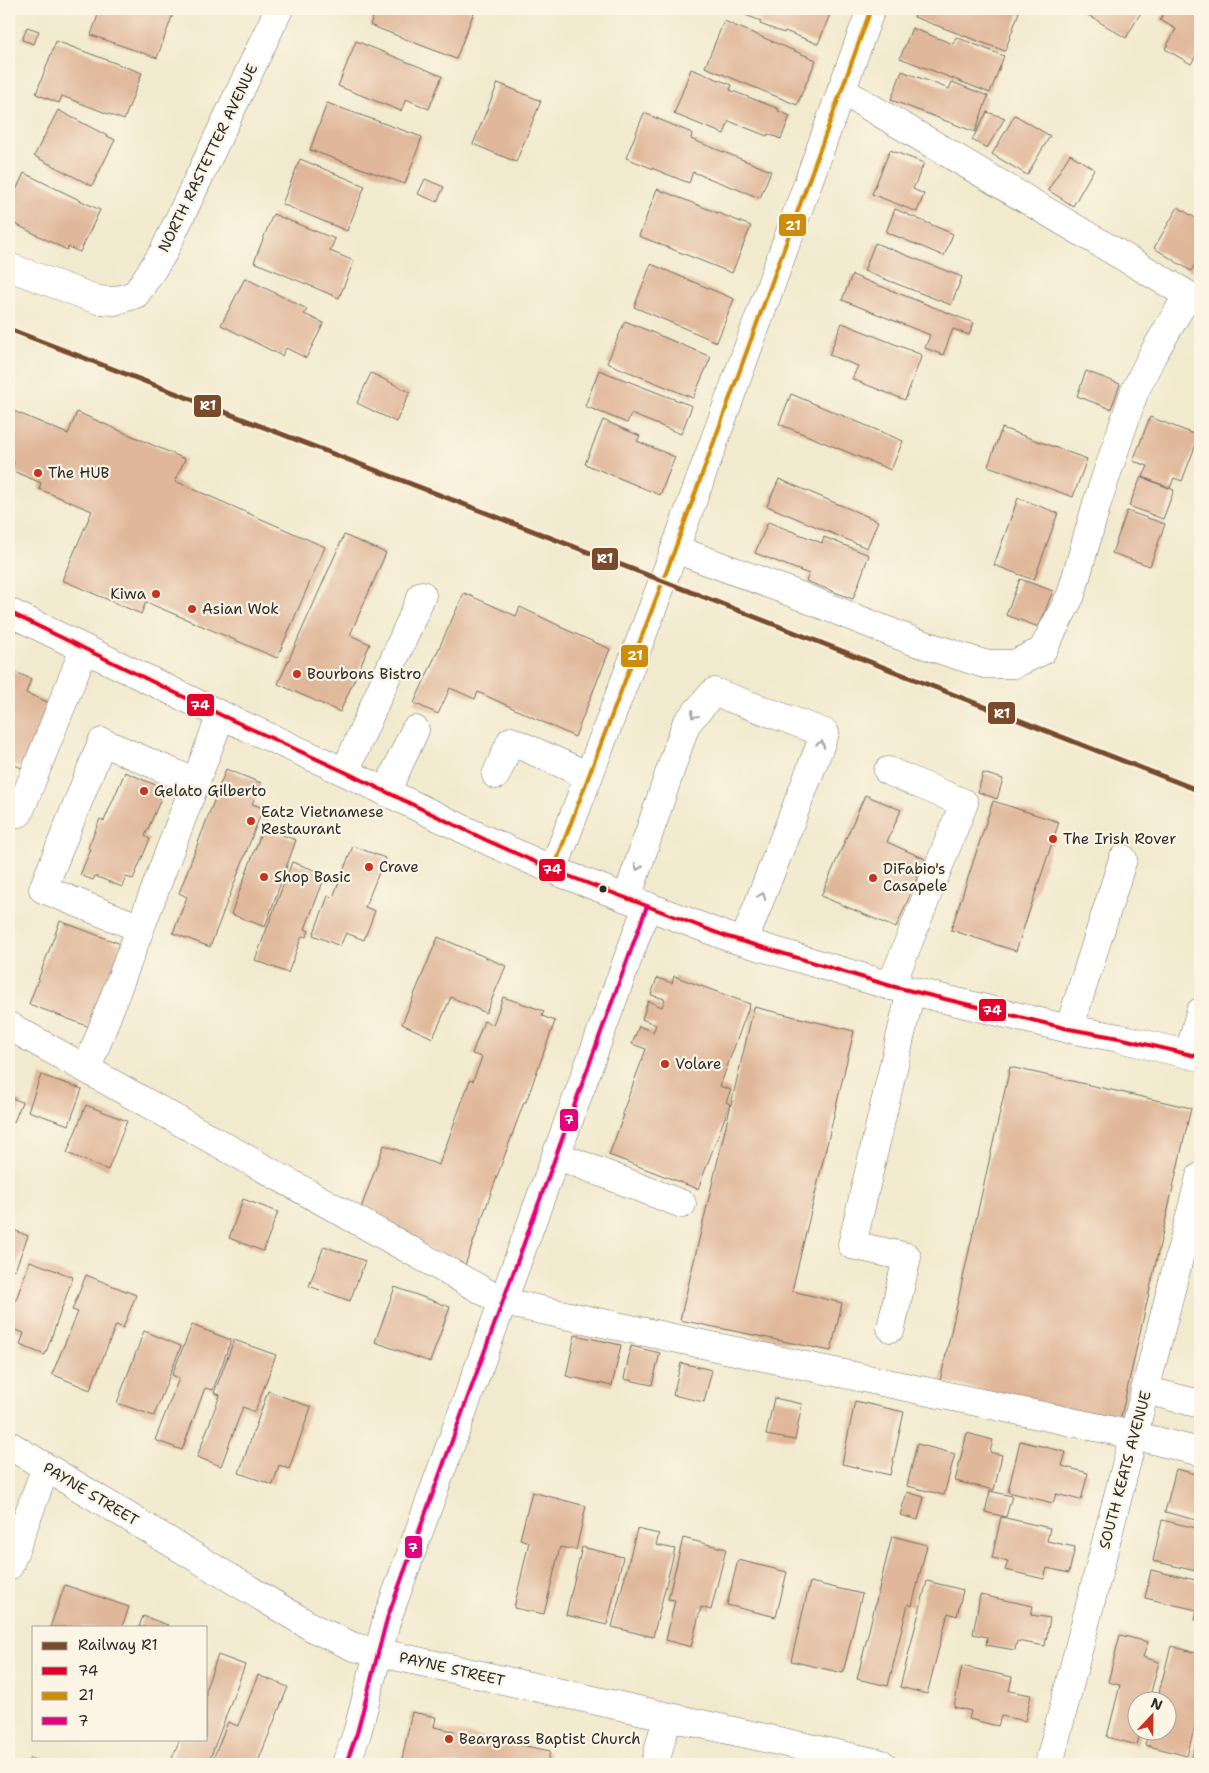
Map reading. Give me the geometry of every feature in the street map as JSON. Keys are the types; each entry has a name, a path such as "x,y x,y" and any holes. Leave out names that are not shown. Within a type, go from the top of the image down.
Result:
{"street":[{"name":"NORTH RASTETTER AVENUE","path":"9,267 98,300 115,301 126,299 136,294 163,253 279,9"},
{"path":"553,870 675,549 871,9"},
{"path":"675,549 785,590 912,641 984,664 1014,664 1042,651 1071,595 1097,503 1134,393 1153,354 1194,298 842,90"},
{"path":"345,772 422,595"},
{"path":"9,612 221,715 486,840 553,870 728,937 901,989 1069,1029 1119,1038 1195,1056 1200,1012"},
{"path":"19,813 84,649"},
{"path":"346,1764 357,1733 387,1619 556,1155 637,902 686,724 714,692 825,733 744,941"},
{"path":"87,1069 221,715"},
{"path":"386,792 415,730"},
{"path":"496,775 511,741 589,776"},
{"path":"140,928 44,890 102,742 195,782"},
{"path":"888,771 964,803 901,989 852,1245 907,1257 891,1328"},
{"path":"1069,1029 1123,859"},
{"path":"9,1026 503,1302 1134,1436 1200,1452"},
{"path":"556,1155 682,1204"},
{"name":"SOUTH KEATS AVENUE","path":"1049,1764 1200,1177"},
{"path":"1146,1390 1200,1404"},
{"name":"PAYNE STREET","path":"9,1445 315,1629 354,1647 882,1764"},
{"path":"9,1566 46,1467"},
{"path":"655,1764 667,1717"}],"building":[{"path":"100,9 158,9 173,14 157,58 91,35"},
{"path":"376,9 467,9 474,12 456,59 370,25"},
{"path":"730,9 832,9 818,44 785,31 784,33 760,24 761,21"},
{"path":"917,9 1011,9 1019,12 1005,51 914,17"},
{"path":"1078,9 1143,9 1126,38"},
{"path":"1166,9 1200,9 1200,49 1191,64 1165,49 1176,29 1160,20"},
{"path":"724,21 816,60 797,105 705,67"},
{"path":"27,27 39,31 34,44 22,40"},
{"path":"912,28 953,44 956,37 1004,56 990,93 900,58"},
{"path":"56,41 142,73 124,120 62,96 59,103 36,94"},
{"path":"356,41 442,76 429,109 406,99 401,111 338,86"},
{"path":"691,69 732,85 730,90 779,109 778,111 790,116 781,139 768,134 767,136 729,121 724,134 674,114"},
{"path":"902,71 949,89 952,82 988,96 975,132 891,100"},
{"path":"498,83 541,101 516,162 473,144"},
{"path":"327,103 422,137 405,184 310,150"},
{"path":"58,110 115,140 92,186 34,156"},
{"path":"987,112 1005,118 987,148 972,140"},
{"path":"644,113 692,133 691,139 771,171 760,198 693,172 689,183 626,158"},
{"path":"1015,115 1050,136 1027,175 992,154"},
{"path":"890,150 924,163 913,189 924,194 917,212 872,194"},
{"path":"1070,154 1094,169 1073,206 1048,190"},
{"path":"300,159 365,186 347,231 282,204"},
{"path":"24,173 100,210 80,252 68,247 67,250 9,221 9,205"},
{"path":"425,179 444,187 437,202 418,194"},
{"path":"657,189 751,226 732,273 639,236"},
{"path":"1178,207 1200,221 1200,256 1191,271 1154,248"},
{"path":"895,209 953,234 944,256 886,232"},
{"path":"273,214 335,239 330,251 354,261 339,298 254,262"},
{"path":"875,243 962,277 951,305 864,271"},
{"path":"651,264 734,299 717,342 634,307"},
{"path":"852,275 974,323 969,335 953,329 943,355 925,348 930,335 842,300"},
{"path":"245,278 307,309 304,314 324,323 306,358 286,348 282,356 221,325"},
{"path":"625,321 711,357 693,398 607,363"},
{"path":"842,323 922,355 905,400 852,379 858,366 829,355"},
{"path":"599,370 692,406 681,434 631,414 627,423 585,406"},
{"path":"1086,371 1120,384 1111,409 1077,396"},
{"path":"371,373 410,392 396,422 357,403"},
{"path":"791,394 903,441 891,470 779,424"},
{"path":"9,409 68,434 77,412 185,459 175,481 325,547 277,658 146,602 141,614 62,580 92,511 39,489 41,483 11,470 14,462 9,460"},
{"path":"1150,417 1199,436 1182,481 1174,478 1170,488 1143,477 1148,466 1133,461"},
{"path":"603,420 640,436 637,441 675,457 660,495 585,464"},
{"path":"1002,428 1087,459 1073,497 988,466"},
{"path":"1141,477 1174,490 1163,519 1129,506"},
{"path":"779,479 878,521 867,548 767,506"},
{"path":"1018,498 1058,513 1034,580 994,565"},
{"path":"1127,511 1165,524 1150,566 1112,553"},
{"path":"768,522 822,543 824,537 869,555 853,599 806,581 809,574 755,553"},
{"path":"344,535 386,553 350,635 370,644 340,712 278,684"},
{"path":"1020,579 1053,591 1039,627 1006,615"},
{"path":"464,593 516,616 520,607 610,649 575,737 478,692 475,699 450,688 438,714 414,703"},
{"path":"9,669 31,679 26,693 50,703 25,769 14,765 9,777"},
{"path":"226,769 261,783 252,804 263,808 210,947 173,933 187,897 179,893"},
{"path":"125,772 165,789 145,836 150,839 133,879 126,877 122,887 95,876 93,880 80,875 91,849 88,848 100,819 104,821"},
{"path":"983,773 1003,779 997,799 978,792"},
{"name":"DiFabio's Casapele","path":"865,795 901,810 887,842 925,859 896,928 821,896"},
{"path":"993,801 1059,822 1016,951 951,930"},
{"name":"Shop Basic","path":"263,828 296,840 265,927 231,914"},
{"path":"353,846 385,858 365,907 375,911 364,940 346,933 340,946 313,935 328,896 333,897"},
{"path":"292,862 326,874 305,929 309,931 306,937 302,936 288,973 255,960"},
{"path":"60,921 126,946 95,1029 29,1004"},
{"path":"438,937 506,966 486,1013 451,997 433,1038 402,1024"},
{"path":"674,976 750,1004 720,1086 731,1090 726,1102 730,1104 698,1189 609,1155 646,1049 632,1044 639,1026 653,1032 656,1025 642,1019 648,1001 662,1007 665,999 651,995 657,978 672,983"},
{"path":"503,997 544,1011 542,1016 555,1021 464,1268 360,1211 384,1145 439,1165 470,1080 473,1081 482,1057 472,1054 484,1021 493,1025"},
{"path":"754,1007 854,1031 792,1291 842,1303 831,1351 680,1320"},
{"path":"1010,1067 1191,1108 1120,1421 940,1381"},
{"path":"41,1075 82,1089 69,1125 28,1111"},
{"path":"9,1097 22,1102 14,1122 9,1120"},
{"path":"86,1105 127,1121 108,1170 67,1153"},
{"path":"243,1199 278,1212 263,1251 229,1238"},
{"path":"9,1228 28,1236 15,1270 9,1268"},
{"path":"324,1246 365,1261 350,1301 309,1286"},
{"path":"30,1261 73,1277 45,1355 20,1345 24,1333 9,1328 9,1319"},
{"path":"86,1275 136,1295 123,1328 116,1325 90,1390 52,1374 78,1312 72,1310"},
{"path":"395,1287 450,1307 430,1362 375,1342"},
{"path":"192,1325 231,1340 213,1390 205,1388 182,1450 155,1440 179,1378 172,1375"},
{"path":"144,1331 181,1346 154,1416 117,1403"},
{"path":"575,1335 621,1345 612,1386 566,1376"},
{"path":"234,1340 276,1355 255,1412 243,1407 221,1466 197,1457 220,1395 214,1393"},
{"path":"631,1346 660,1353 652,1385 624,1379"},
{"path":"681,1363 712,1370 704,1402 673,1395"},
{"path":"268,1391 311,1407 289,1469 279,1465 273,1485 239,1473"},
{"path":"774,1398 802,1404 795,1440 766,1435"},
{"path":"855,1401 904,1412 890,1475 842,1464"},
{"path":"967,1433 993,1440 990,1452 1002,1455 994,1490 955,1481"},
{"path":"1020,1441 1066,1452 1062,1466 1088,1473 1081,1500 1056,1494 1053,1503 1008,1492"},
{"path":"917,1444 955,1454 944,1495 907,1486"},
{"path":"1176,1469 1200,1475 1200,1521 1165,1512"},
{"path":"990,1491 1012,1496 1006,1517 985,1512"},
{"path":"532,1492 586,1506 576,1550 560,1547 544,1614 514,1608 529,1542 520,1539"},
{"path":"907,1492 924,1497 918,1520 900,1515"},
{"path":"1001,1517 1050,1528 1047,1541 1075,1547 1069,1573 1047,1568 1044,1579 1005,1570 1008,1561 992,1558"},
{"path":"1162,1520 1200,1529 1200,1572 1153,1561"},
{"path":"637,1529 659,1534 656,1545 675,1549 653,1637 612,1627"},
{"path":"892,1536 927,1545 912,1606 908,1604 888,1686 857,1679"},
{"path":"683,1538 726,1549 711,1610 701,1607 691,1647 666,1640 675,1600 668,1599"},
{"path":"582,1547 623,1557 607,1625 566,1615"},
{"path":"738,1560 787,1572 776,1617 727,1605"},
{"path":"1151,1570 1200,1581 1200,1621 1195,1620 1197,1610 1145,1598"},
{"path":"927,1581 963,1590 957,1616 948,1613 927,1694 900,1687"},
{"path":"810,1582 862,1594 843,1673 791,1661"},
{"path":"65,1585 129,1607 122,1626 50,1626"},
{"path":"980,1595 1033,1606 1031,1615 1050,1618 1045,1646 1017,1641 1015,1650 986,1645 987,1637 973,1634"},
{"path":"143,1616 168,1625 168,1626 139,1626"},
{"path":"1120,1635 1148,1642 1143,1657 1159,1662 1152,1690 1126,1690 1126,1740 1138,1740 1137,1745 1107,1737 1120,1685 1108,1682"},
{"path":"1171,1646 1200,1654 1200,1706 1187,1756 1145,1745 1146,1740 1176,1740 1176,1690 1160,1690"},
{"path":"218,1655 245,1665 208,1764 179,1764 171,1761 180,1740 208,1740 208,1682"},
{"path":"962,1666 1012,1677 1009,1691 1031,1695 1025,1721 1001,1716 998,1726 969,1719 971,1711 954,1707"},
{"path":"258,1675 288,1687 257,1764 211,1764 228,1722 238,1726"},
{"name":"Beargrass Baptist Church","path":"412,1712 436,1717 434,1727 550,1751 547,1764 401,1764"},
{"path":"1200,1729 1200,1761 1192,1759"},
{"path":"30,1758 46,1764 27,1764"}],"rail line":[{"name":"R1","path":"9,329 663,581 1200,791"}],"transit line":[{"name":"21","path":"553,870 675,549 871,9"},
{"name":"74","path":"9,612 221,715 486,840 553,870 728,937 891,986 1069,1029 1119,1038 1200,1057"},
{"name":"7","path":"346,1764 357,1733 387,1619 647,906"}],"place":[{"name":"The HUB","path":"38,473"},
{"name":"Kiwa","path":"156,594"},
{"name":"Asian Wok","path":"192,609"},
{"name":"Bourbons Bistro","path":"297,674"},
{"name":"Gelato Gilberto","path":"144,791"},
{"name":"Eatz Vietnamese Restaurant","path":"251,821"},
{"name":"The Irish Rover","path":"1053,839"},
{"name":"Crave","path":"369,867"},
{"name":"Shop Basic","path":"264,877"},
{"name":"DiFabio's Casapele","path":"873,878"},
{"name":"Volare","path":"665,1064"},
{"name":"Beargrass Baptist Church","path":"449,1739"}]}
